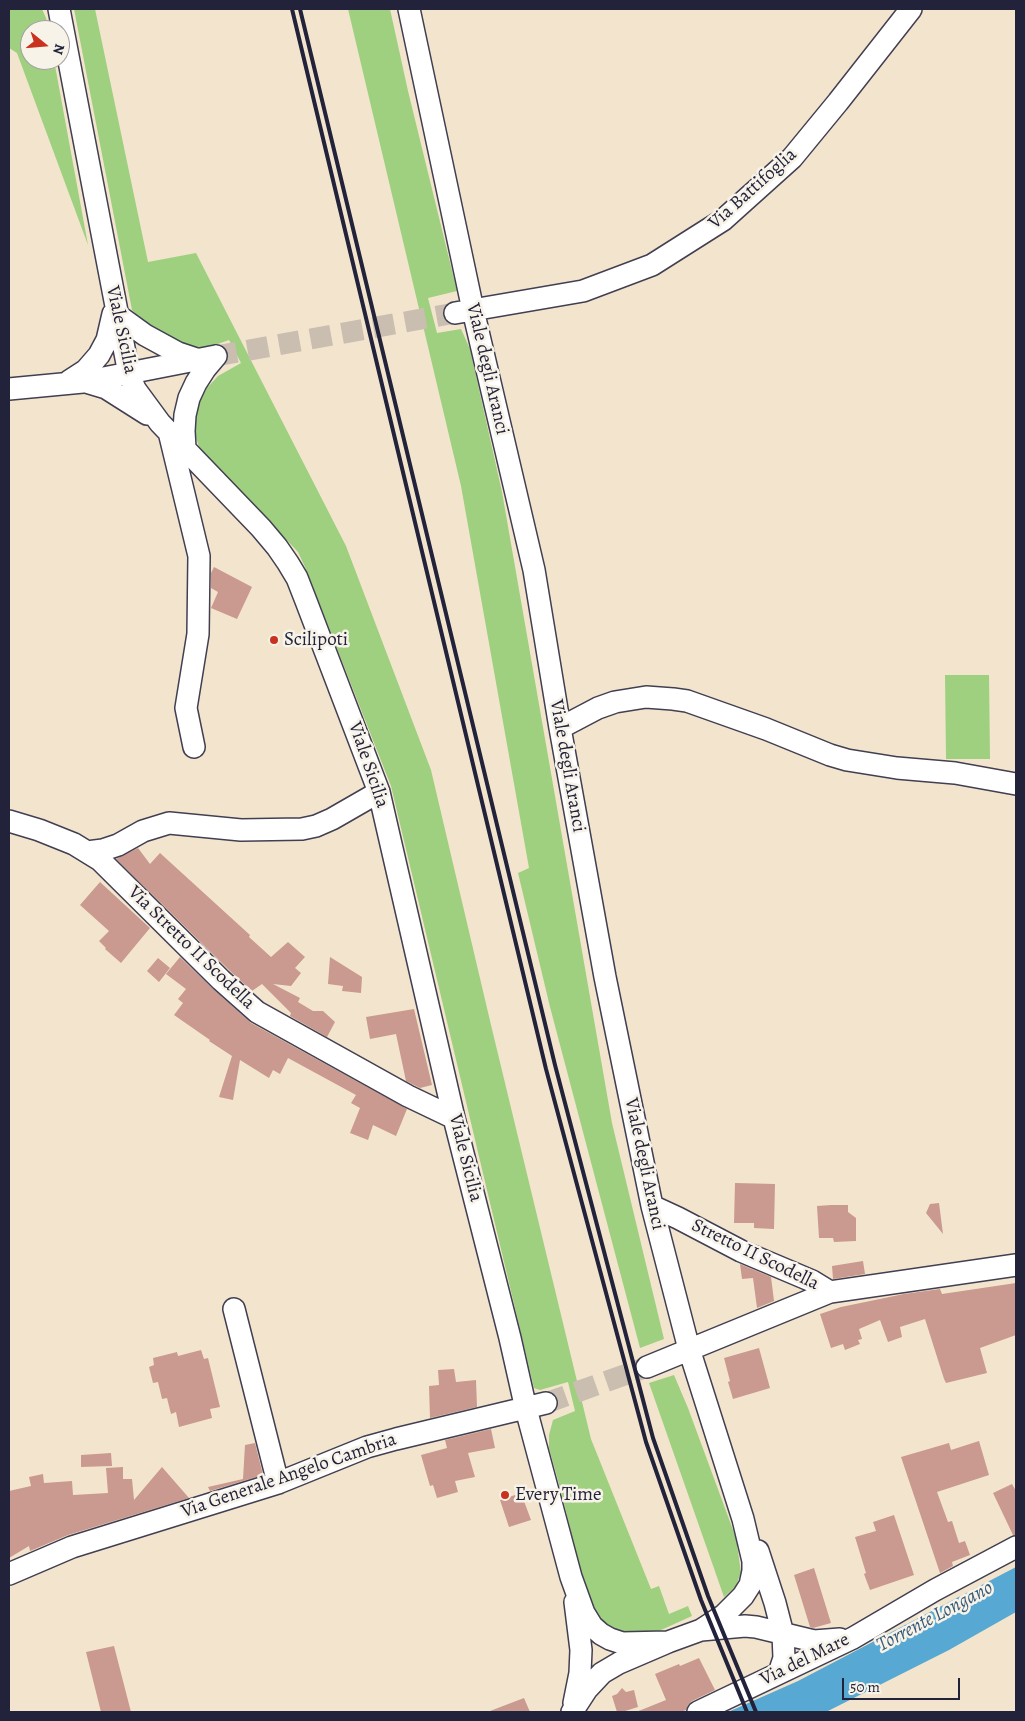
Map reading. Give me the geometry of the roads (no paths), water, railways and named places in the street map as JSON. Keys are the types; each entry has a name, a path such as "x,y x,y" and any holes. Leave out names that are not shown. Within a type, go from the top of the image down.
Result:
{"street":[{"name":"Viale Sicilia","path":"59,9 128,374 135,389 164,427 277,547 297,578 379,792 454,1118 510,1338 536,1406 571,1577"},
{"name":"Viale degli Aranci","path":"409,9 464,312 534,570 560,728 605,977 652,1206 689,1349 744,1519"},
{"name":"Via Battifoglia","path":"464,312 583,291 652,265 723,220 792,158 911,9"},
{"path":"115,309 129,325 153,340 206,358"},
{"path":"75,382 99,355 107,340 115,309"},
{"path":"9,389 128,374 206,358"},
{"path":"185,448 185,414 189,398 204,368 206,358"},
{"path":"75,382 106,388 164,427 199,556 198,634 186,708 194,746"},
{"path":"560,728 598,708 615,702 646,698 673,699 687,701 766,728 830,755 847,760 897,768 955,773 1016,784"},
{"path":"87,852 103,850 118,845 143,832 169,823 241,830 302,829 316,826 332,819 379,792"},
{"name":"Via Stretto II Scodella","path":"9,821 39,830 74,844 100,860 170,931 252,1008 408,1096 454,1118"},
{"name":"Stretto II Scodella","path":"652,1206 741,1252 812,1281 830,1292"},
{"path":"648,1367 830,1292 1016,1265"},
{"path":"234,1310 278,1484"},
{"name":"Via Generale Angelo Cambria","path":"9,1574 72,1547 128,1528 189,1512 278,1484 377,1444 536,1406"},
{"path":"572,1711 587,1689 602,1673 618,1663 701,1630 724,1615 744,1596 750,1585 753,1561 744,1519"},
{"path":"744,1519 761,1559 775,1603 782,1634 784,1658 779,1673"},
{"name":"Via del Mare","path":"698,1712 853,1638 935,1590 1016,1547"},
{"path":"571,1577 584,1613 592,1626 601,1634 622,1643 668,1642"},
{"path":"571,1577 581,1650 580,1673 572,1711"},
{"path":"701,1630 745,1626 814,1641 853,1638"}],"water":[{"name":"Torrente Longano","path":"1016,1567 1016,1612 949,1650 826,1712 728,1712 798,1681"}],"tunnel":[{"path":"216,356 455,313"},
{"path":"546,1403 647,1367"}],"railway":[{"path":"292,9 546,1069 646,1442 701,1600 747,1712"},
{"path":"300,9 555,1065 653,1438 708,1596 756,1712"}],"place":[{"name":"Scilipoti","path":"274,640"},
{"name":"Every Time","path":"505,1495"}]}
